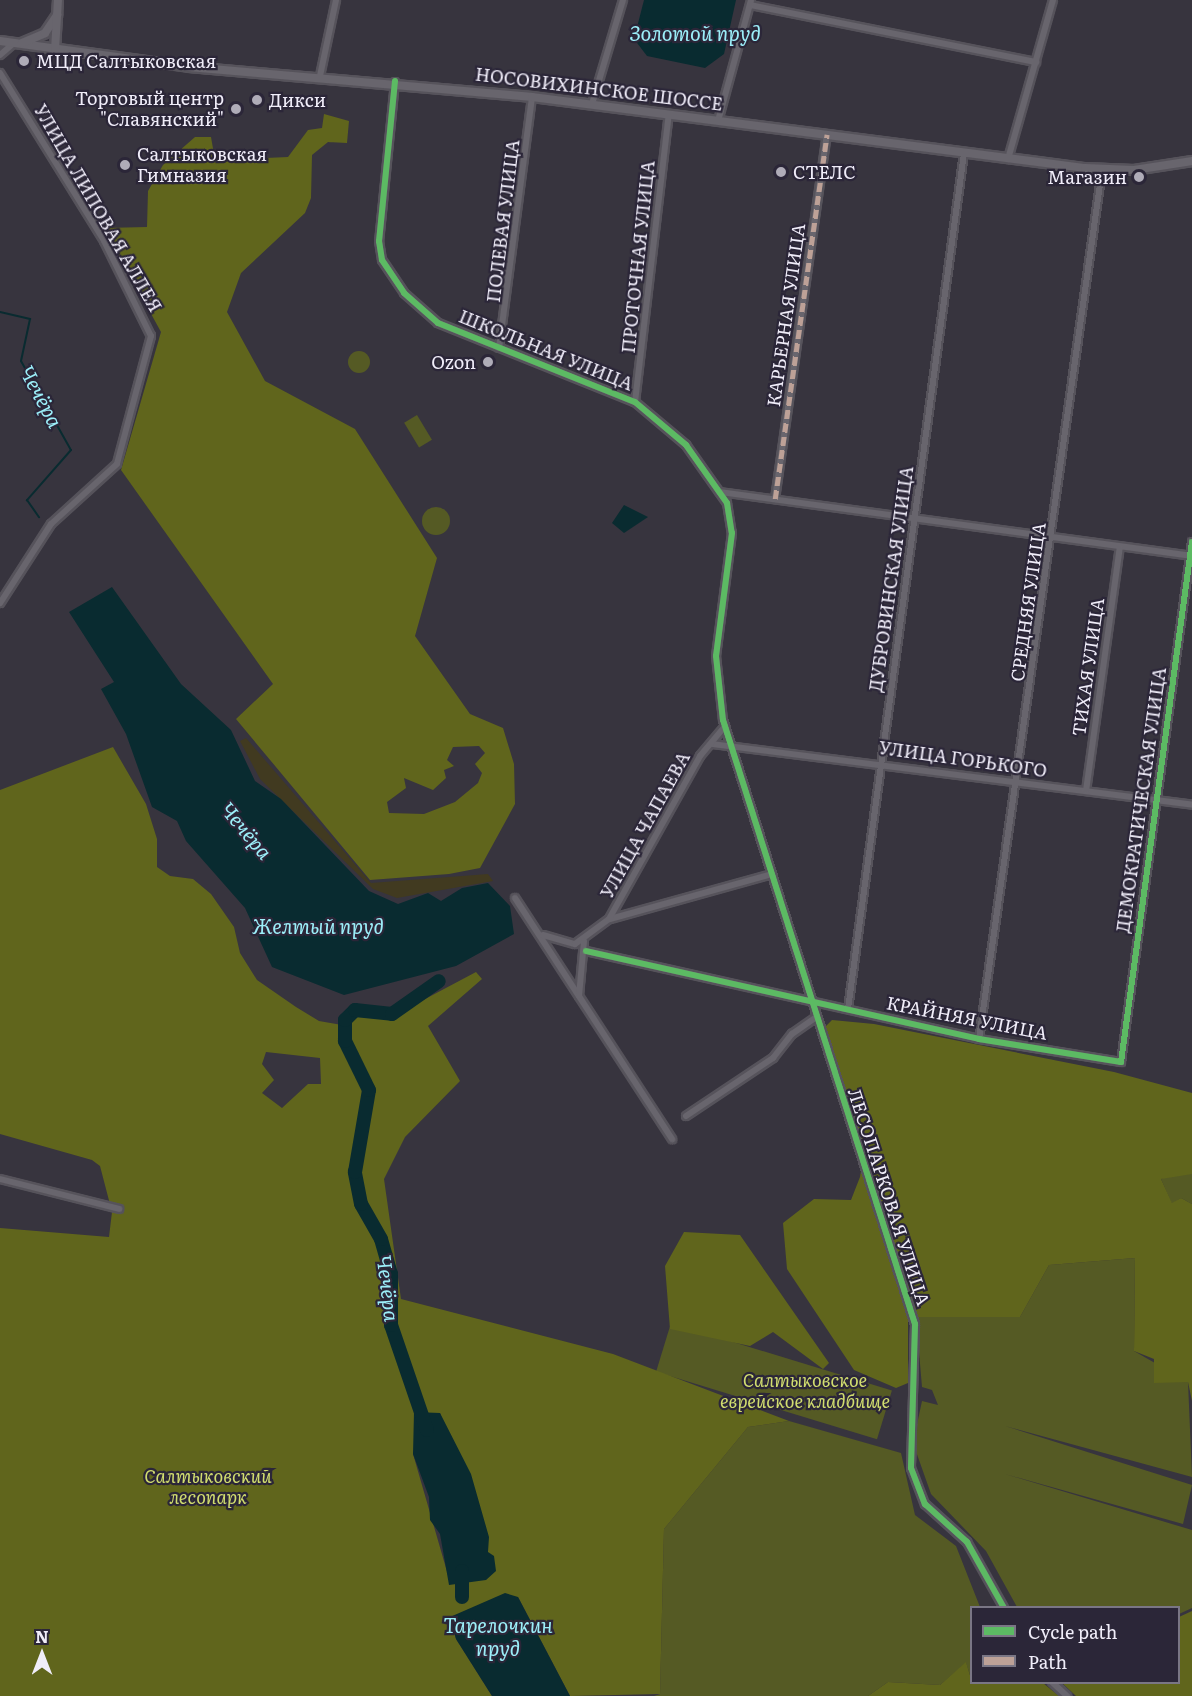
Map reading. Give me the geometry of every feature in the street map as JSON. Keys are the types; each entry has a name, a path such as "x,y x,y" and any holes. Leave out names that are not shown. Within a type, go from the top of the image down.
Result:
{"main road":[{"path":"55,50 58,0"},
{"path":"17,44 39,37 57,15"},
{"name":"НОСОВИХИНСКОЕ ШОССЕ","path":"0,41 190,68 395,81 592,104 1102,170 1192,161"}],"street":[{"path":"320,76 336,0"},
{"path":"592,104 623,0"},
{"path":"1008,159 1053,0"},
{"path":"718,121 750,2 1036,62"},
{"path":"0,55 17,44"},
{"name":"УЛИЦА ЛИПОВАЯ АЛЛЕЯ","path":"0,73 104,241 151,336 117,464 51,524 0,603"},
{"name":"ШКОЛЬНАЯ УЛИЦА","path":"395,81 380,218 382,260 422,313 500,348 635,402 676,434 720,492 732,525 717,648 724,726 730,743"},
{"name":"ПОЛЕВАЯ УЛИЦА","path":"500,348 532,97"},
{"name":"ПРОТОЧНАЯ УЛИЦА","path":"635,402 669,114"},
{"name":"КАРЬЕРНАЯ УЛИЦА","path":"776,499 827,135"},
{"name":"ДУБРОВИНСКАЯ УЛИЦА","path":"848,1009 964,153"},
{"name":"СРЕДНЯЯ УЛИЦА","path":"979,1039 1053,537 1102,170"},
{"path":"720,492 1191,556"},
{"name":"ДЕМОКРАТИЧЕСКАЯ УЛИЦА","path":"1121,1062 1192,542"},
{"name":"ТИХАЯ УЛИЦА","path":"1086,790 1120,547"},
{"name":"УЛИЦА ЧАПАЕВА","path":"584,941 609,919 724,726"},
{"name":"УЛИЦА ЧАПАЕВА","path":"712,744 730,743"},
{"name":"УЛИЦА ГОРЬКОГО","path":"730,743 1192,805"},
{"name":"ЛЕСОПАРКОВАЯ УЛИЦА","path":"730,743 809,1001 915,1324 911,1468 925,1504 966,1542 1003,1606"},
{"path":"609,919 769,875"},
{"path":"515,898 543,935 579,998 672,1139"},
{"path":"543,935 569,944 584,941 586,951 579,998"},
{"name":"КРАЙНЯЯ УЛИЦА","path":"586,951 979,1039 1121,1062"},
{"path":"686,1116 773,1058 792,1034 815,1018"},
{"path":"0,1179 119,1209"},
{"path":"1053,1684 1067,1696"}],"green space":[{"path":"324,114 349,121 347,143 328,142 312,155 311,198 305,213 241,273 227,312 265,381 355,429 437,558 415,636 470,714 503,728 514,764 515,804 480,868 449,874 370,880 236,719 273,684 121,470 161,332 104,228 147,227 148,191 163,165 195,137 211,137 215,160 288,157 308,130 322,128","holes":["479,746 485,753 475,764 482,773 478,783 455,802 424,814 389,813 387,802 406,788 404,778 433,790 446,778 444,770 454,766 447,760 453,747"]},
{"path":"359,351 367,354 370,362 367,370 359,373 351,370 348,362 351,354"},
{"path":"417,415 432,440 419,448 404,423"},
{"path":"436,507 446,511 450,521 446,531 436,535 426,531 422,521 426,511"},
{"name":"Салтыковский лесопарк","path":"113,747 146,804 157,839 157,867 170,876 193,879 211,894 234,927 240,953 257,980 319,1021 342,1025 361,1015 395,1015 476,972 482,979 428,1026 460,1081 405,1137 384,1179 401,1299 613,1354 789,1421 748,1427 664,1529 660,1694 570,1696 518,1597 450,1618 456,1639 492,1696 0,1696 0,1228 109,1237 112,1212 100,1166 92,1160 0,1134 0,790","holes":["266,1052 320,1058 321,1084 308,1084 282,1108 262,1093 274,1080 262,1064","440,1413 488,1552 450,1582 413,1454 416,1440"]},
{"path":"832,1020 874,1024 1114,1072 1192,1093 1192,1174 1161,1179 1172,1203 1181,1198 1192,1204 1192,1401 1188,1382 1154,1383 1154,1359 1134,1351 1135,1258 1049,1265 1020,1317 908,1317 908,1383 896,1388 854,1370 787,1269 783,1223 814,1199 851,1200 860,1177 864,1152 823,1029"},
{"path":"1172,1174 1192,1174 1192,1204 1181,1198 1172,1204 1161,1179"},
{"path":"684,1232 740,1235 829,1363 823,1369 773,1332 750,1346 670,1329 665,1266"},
{"path":"1135,1258 1134,1351 1188,1382 1192,1477 1005,1426 1192,1485 1183,1524 1005,1474 1192,1530 1192,1608 1180,1614 1180,1606 1016,1606 986,1551 931,1494 913,1443 922,1401 938,1405 932,1390 922,1387 916,1317 1020,1317 1049,1265"},
{"name":"Салтыковское еврейское кладбище","path":"671,1323 892,1391 877,1439 656,1372"},
{"path":"789,1421 901,1453 915,1515 956,1546 980,1606 970,1606 970,1675 966,1663 940,1685 888,1682 868,1696 654,1696 660,1694 664,1529 748,1427"},
{"path":"1192,1611 1192,1696 1076,1696 1063,1684 1180,1684 1180,1617"},
{"path":"966,1662 970,1684 1044,1684 1059,1696 868,1696 888,1682 940,1685"}],"sand":[{"path":"246,738 371,883 488,874 493,881 397,898 373,889 260,779 240,741"}],"water":[{"name":"Золотой пруд","path":"644,0 736,0 724,54 705,68 647,56 634,39"},
{"path":"624,505 648,517 624,533 612,523"},
{"name":"Желтый пруд","path":"112,587 181,684 231,730 255,781 281,799 369,891 398,904 428,893 441,901 462,888 488,883 510,906 514,934 456,966 344,995 272,967 245,908 186,841 177,821 152,807 126,734 101,689 114,682 69,612"},
{"path":"414,1412 440,1413 471,1474 489,1537 488,1552 494,1556 496,1571 486,1580 449,1585 440,1534 430,1520 429,1497 413,1454"},
{"name":"Тарелочкин пруд","path":"505,1593 518,1597 570,1696 492,1696 456,1639 450,1617"}],"waterway":[{"name":"Чечёра","path":"0,312 30,319 21,361 71,450 27,500 39,517"},
{"name":"Чечёра","path":"427,1430 391,1325 391,1274 381,1239 361,1204 355,1172 369,1090 345,1041 345,1020 355,1010 392,1014 439,981"},
{"name":"Чечёра","path":"462,1571 462,1597"}],"marked path":[{"path":"775,499 827,135"}],"cycle path":[{"path":"395,81 379,241 382,260 404,293 438,323 635,402 686,445 727,503 732,533 716,656 723,720 915,1324 911,1468 925,1504 967,1542 1003,1606"},
{"path":"586,951 979,1039 1121,1062 1192,542"}],"place":[{"name":"МЦД Салтыковская","path":"24,61"},
{"name":"Дикси","path":"257,100"},
{"name":"Торговый центр \"Славянский\"","path":"236,109"},
{"name":"Салтыковская Гимназия","path":"125,165"},
{"name":"СТЕЛС","path":"781,172"},
{"name":"Магазин","path":"1139,177"},
{"name":"Ozon","path":"488,362"}]}
